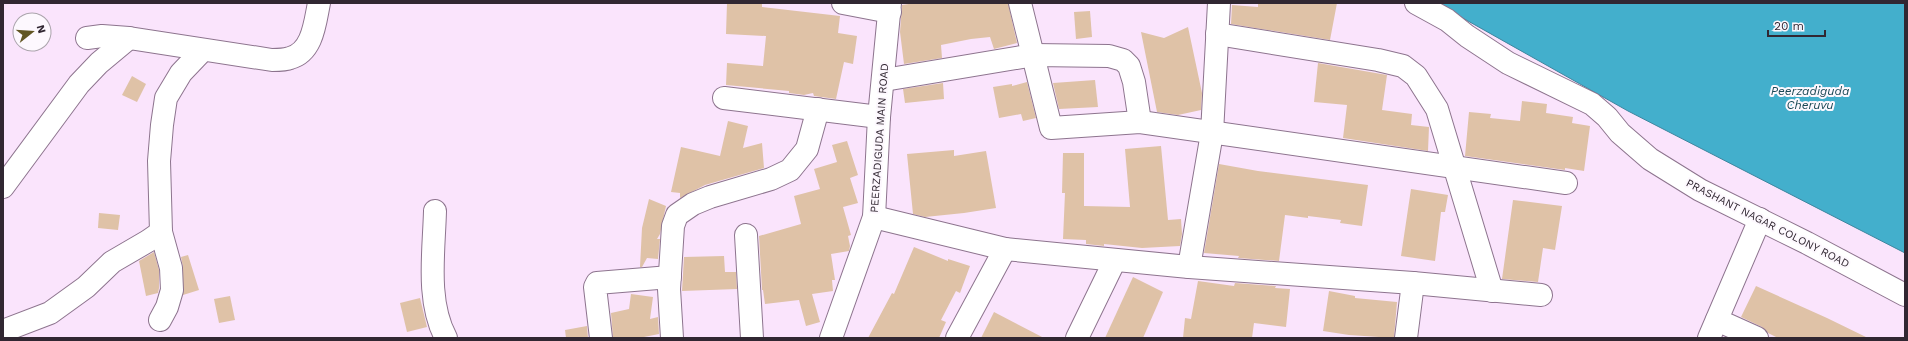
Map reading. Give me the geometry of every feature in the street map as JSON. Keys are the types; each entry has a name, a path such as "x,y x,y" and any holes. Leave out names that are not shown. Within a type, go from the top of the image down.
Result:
{"street":[{"path":"88,38 102,36 129,38 202,51 272,60 291,58 303,52 312,37 319,3"},
{"path":"843,3 890,7"},
{"path":"1020,3 1051,128 1140,122 1566,183"},
{"path":"1188,267 1212,133 1219,3"},
{"name":"PRASHANT NAGAR COLONY ROAD","path":"1416,3 1447,20 1467,36 1508,63 1592,104 1650,159 1700,190 1760,219 1905,295"},
{"name":"PEERZADIGUDA MAIN ROAD","path":"835,337 874,217 879,117 884,80 890,7"},
{"path":"1218,34 1378,60 1403,66 1416,76 1437,109 1492,291"},
{"path":"3,187 79,84 99,63 129,38"},
{"path":"160,320 167,307 172,290 171,268 161,232 159,161 166,98 181,73 202,51"},
{"path":"884,80 1034,55 1109,56 1123,60 1130,66 1140,122"},
{"path":"724,98 879,117"},
{"path":"672,338 670,277 673,226 677,215 693,204 710,197 771,179 790,170 807,150 818,109"},
{"path":"435,211 434,293 440,327 446,338"},
{"path":"874,217 1005,249 1188,267 1413,283 1541,295"},
{"path":"1757,338 1713,329 1760,219"},
{"path":"3,331 50,313 86,287 112,262 148,242 161,232"},
{"path":"746,235 752,338"},
{"path":"957,338 1005,249"},
{"path":"1077,338 1115,260"},
{"path":"601,338 595,287 597,283 670,277"},
{"path":"1406,338 1413,283"}],"water":[{"name":"Peerzadiguda Cheruvu","path":"1436,3 1905,3 1905,253 1628,111"}],"building":[{"path":"727,3 762,3 762,7 840,16 838,33 857,36 853,64 844,62 836,99 814,96 813,93 804,95 789,93 789,91 726,85 727,63 763,66 766,36 726,34"},
{"path":"915,3 1008,3 1017,43 994,49 990,37 971,39 941,45 942,58 904,64 900,32 902,5"},
{"path":"1258,3 1337,3 1330,40 1231,24 1232,5 1258,7"},
{"path":"1090,11 1092,37 1076,39 1074,12"},
{"path":"1188,27 1202,93 1201,110 1178,115 1157,112 1141,32 1164,38"},
{"path":"1318,63 1387,75 1382,110 1412,114 1411,125 1429,127 1428,151 1343,138 1347,105 1314,102"},
{"path":"132,76 146,84 137,102 122,95"},
{"path":"1095,80 1098,107 1059,109 1053,83"},
{"path":"1027,82 1036,118 1023,121 1021,114 999,118 993,87 1012,84 1012,86"},
{"path":"943,83 944,99 905,103 903,89"},
{"path":"1522,101 1547,104 1546,113 1573,117 1572,123 1590,126 1584,171 1565,168 1565,170 1465,156 1469,112 1491,114 1490,118 1520,121"},
{"path":"728,121 748,126 743,148 762,143 764,168 705,185 680,198 680,193 671,192 681,147 720,156"},
{"path":"847,141 858,175 850,178 858,203 843,207 851,235 848,236 850,246 849,251 831,254 835,280 832,280 833,291 812,294 820,322 806,326 799,300 765,304 762,290 759,236 801,224 794,196 820,189 814,169 837,162 832,145"},
{"path":"1161,146 1168,220 1181,219 1182,234 1180,246 1142,248 1104,244 1104,246 1086,244 1086,240 1063,239 1065,193 1062,193 1063,153 1084,153 1084,206 1130,207 1125,149"},
{"path":"954,150 954,156 986,151 996,208 925,217 913,214 907,154"},
{"path":"1219,164 1258,171 1368,185 1362,226 1340,223 1341,220 1285,215 1279,261 1238,258 1239,256 1204,253"},
{"path":"1411,189 1448,195 1445,212 1441,212 1435,261 1401,256"},
{"path":"649,199 666,206 660,234 657,239 660,239 658,259 647,258 642,267 640,267 642,228"},
{"path":"1513,200 1562,206 1555,250 1543,248 1538,282 1502,279"},
{"path":"99,213 120,215 118,230 98,228"},
{"path":"914,247 948,261 948,259 970,266 960,293 956,291 941,320 946,322 939,338 868,338 892,293 894,294"},
{"path":"154,252 159,270 159,288 158,293 146,296 139,261"},
{"path":"188,255 199,290 183,295 183,267 181,257"},
{"path":"724,256 725,272 736,272 737,289 682,291 684,257"},
{"path":"1133,277 1163,292 1143,338 1105,338"},
{"path":"1198,281 1234,286 1235,283 1276,286 1275,288 1290,289 1286,327 1254,323 1252,338 1183,338 1185,318 1191,319"},
{"path":"1756,286 1868,338 1778,338 1768,333 1762,327 1741,317"},
{"path":"1329,291 1355,296 1355,298 1397,302 1394,338 1349,335 1323,331"},
{"path":"631,294 653,297 650,319 658,317 659,334 639,338 613,338 611,313 629,309"},
{"path":"230,296 235,320 219,323 214,299"},
{"path":"420,298 427,327 407,332 400,303"},
{"path":"994,312 1044,338 981,338"},
{"path":"587,326 588,338 566,338 565,330"}]}
